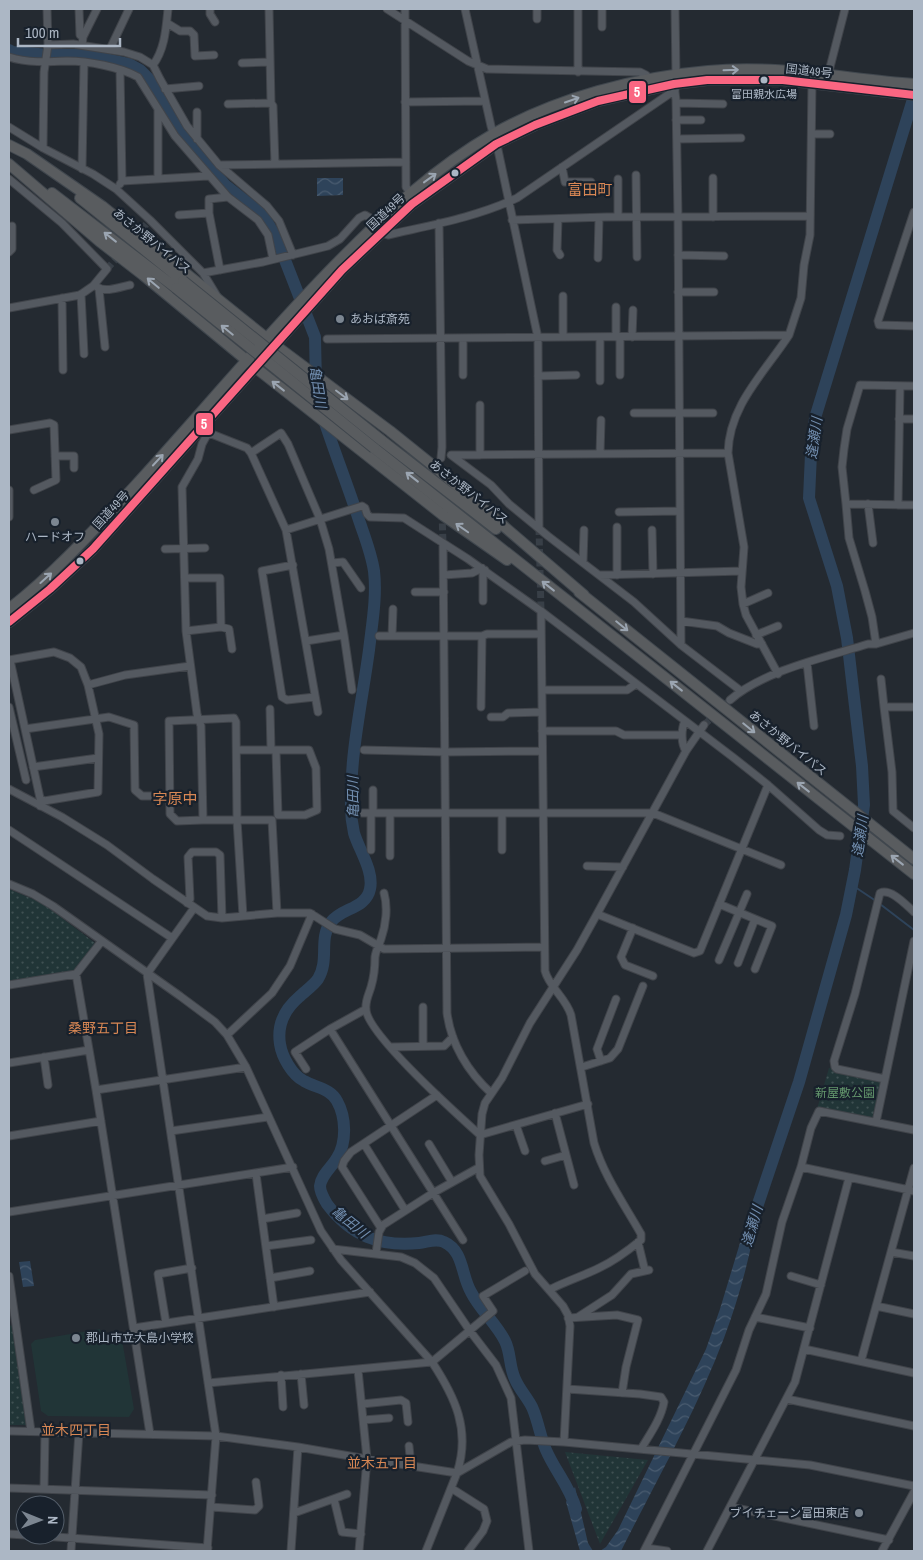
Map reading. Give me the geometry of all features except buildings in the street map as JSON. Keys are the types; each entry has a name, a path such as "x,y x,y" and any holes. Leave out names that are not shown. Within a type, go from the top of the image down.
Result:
{"highway":[{"name":"国道49号","path":"9,622 93,549 204,431 275,345 342,270 412,204 495,139 598,101 675,83 708,71 750,69 914,84"},
{"name":"国道49号","path":"9,609 51,574 84,541 266,338 377,222 410,192 533,114 598,91 652,80 675,83 746,79 812,83 883,93 914,95"},
{"name":"あさか野バイパス","path":"9,145 87,204 179,285"},
{"path":"9,145 27,154 102,206 266,338 390,431 584,595"},
{"name":"あさか野バイパス","path":"9,164 40,184 179,285 378,444 532,574 914,874"},
{"path":"9,164 99,241 444,516 507,560 532,574"},
{"name":"あさか野バイパス","path":"378,444 584,595 914,859"}],"street":[{"path":"44,148 44,72 48,45 47,9"},
{"path":"79,9 82,41"},
{"path":"82,41 97,9"},
{"path":"110,49 129,9"},
{"path":"153,65 159,58 167,23 168,9"},
{"path":"210,9 210,14 216,22"},
{"path":"269,9 271,103 273,106 275,164"},
{"path":"387,9 477,65 487,68 578,72 640,72 652,80"},
{"path":"404,9 406,187 410,192"},
{"path":"466,9 538,338 539,528"},
{"path":"537,9 537,19"},
{"path":"578,9 578,72"},
{"path":"602,9 602,27"},
{"path":"676,9 675,83 678,217 681,645"},
{"path":"828,75 845,9"},
{"path":"167,23 180,31 190,31 194,35 195,56 214,55"},
{"path":"48,45 82,41 140,57 153,65 165,89 197,139 219,165 267,206 279,221 293,255"},
{"path":"9,57 46,62 84,62 130,72 138,76 175,136 208,176 228,197 258,220 268,234 275,259"},
{"path":"82,169 84,62"},
{"path":"242,63 270,62"},
{"path":"116,189 122,181 120,70"},
{"path":"381,233 388,235 439,223 508,202 562,167 675,83"},
{"path":"778,674 746,615 743,604 742,570 744,547 728,452 736,414 747,392 789,335 801,298 804,265 810,236 812,83"},
{"path":"165,89 199,86"},
{"path":"405,102 485,101"},
{"path":"228,104 271,103"},
{"path":"676,103 723,104"},
{"path":"158,108 158,179"},
{"path":"197,112 197,139"},
{"path":"676,120 701,120"},
{"path":"9,127 116,189 203,273 218,299"},
{"path":"812,134 830,134"},
{"path":"677,139 742,138"},
{"path":"219,165 406,162"},
{"path":"562,167 565,182 591,182"},
{"path":"636,175 637,257"},
{"path":"122,181 208,176"},
{"path":"713,178 713,217"},
{"path":"9,179 62,223 107,270 97,287 81,294 9,308"},
{"path":"618,179 618,217"},
{"path":"220,270 209,213 209,199 228,197"},
{"path":"914,212 878,321 879,325 914,326"},
{"path":"179,215 209,213"},
{"path":"203,273 275,259 328,246 340,239 359,218 365,215 377,222"},
{"path":"512,220 618,217 810,216"},
{"path":"598,258 599,218"},
{"path":"558,219 557,250 560,255"},
{"path":"439,223 441,458"},
{"path":"9,252 12,249 12,226"},
{"path":"678,256 724,256"},
{"path":"97,287 106,290 130,285"},
{"path":"97,287 105,347"},
{"path":"678,292 714,292"},
{"path":"81,294 84,354"},
{"path":"563,296 563,337"},
{"path":"62,298 64,370"},
{"path":"616,308 620,374"},
{"path":"632,337 633,310"},
{"path":"327,339 789,335"},
{"path":"600,337 600,381"},
{"path":"463,338 463,375"},
{"path":"538,376 576,375"},
{"path":"876,644 872,617 848,538 842,467 844,449 847,429 860,385 914,386"},
{"path":"898,504 900,386"},
{"path":"480,405 480,455"},
{"path":"634,413 713,413"},
{"path":"899,419 914,419"},
{"path":"600,420 600,454"},
{"path":"9,430 53,423 56,481 34,490"},
{"path":"203,820 202,726 199,719 190,666 186,631 182,487 198,459 204,431 246,448 251,453 286,530 318,712"},
{"path":"251,453 281,433 288,444 320,519 332,564 352,690"},
{"path":"442,447 451,456 491,485 539,528 634,602 681,645 741,691"},
{"path":"451,456 728,452"},
{"path":"56,456 74,456 74,468"},
{"path":"9,490 9,517"},
{"path":"846,504 914,505"},
{"path":"868,504 873,543"},
{"path":"286,530 364,506 369,516 404,518 483,569 685,721 702,728 819,830 827,835 840,836"},
{"path":"619,512 680,511"},
{"path":"617,527 617,575"},
{"path":"583,562 584,530"},
{"path":"652,530 653,574"},
{"path":"443,543 447,1013 449,1026 456,1045 476,1079 491,1093"},
{"path":"165,549 205,548"},
{"path":"332,564 343,562 361,588"},
{"path":"293,566 262,571 282,697 287,700 315,696"},
{"path":"444,575 472,574 483,569"},
{"path":"482,601 483,569"},
{"path":"600,575 742,570"},
{"path":"185,578 220,578 221,627"},
{"path":"415,592 444,592"},
{"path":"743,604 768,593"},
{"path":"392,636 393,609"},
{"path":"541,611 544,971 547,978 564,999 570,1011 598,1157 608,1178 641,1234 641,1240 601,1268 566,1281 550,1290"},
{"path":"681,621 712,625 757,644 762,644"},
{"path":"756,635 778,626"},
{"path":"186,631 221,627 228,629 232,649"},
{"path":"730,700 741,691 807,663 868,644 876,644 914,633"},
{"path":"379,636 541,634"},
{"path":"306,641 344,635"},
{"path":"482,636 482,708"},
{"path":"48,652 64,655 76,662 81,667 88,685 99,734 98,792 42,803 9,660 48,652"},
{"path":"807,663 814,726"},
{"path":"88,685 125,675 190,666"},
{"path":"882,679 892,772 893,811 914,828"},
{"path":"542,690 627,690 636,684"},
{"path":"884,707 914,707"},
{"path":"9,708 10,721 26,780"},
{"path":"270,709 278,815"},
{"path":"491,717 503,717 508,713 542,712"},
{"path":"25,729 109,717 134,725 136,790 142,796 170,796"},
{"path":"237,750 309,750 316,768 317,810 305,815 278,815 272,820 238,820 203,820 177,821 170,814 169,721 234,718 236,722 238,820 243,916"},
{"path":"685,721 682,735 683,748 686,751"},
{"path":"564,1442 570,1326 568,1318 562,1306 536,1274 480,1176 478,1168 482,1114 485,1103 502,1078 530,1023 597,914 686,751 702,728"},
{"path":"542,731 616,731 624,735 682,735"},
{"path":"364,750 445,752 542,751"},
{"path":"34,768 98,758"},
{"path":"597,914 694,953 700,951 768,785"},
{"path":"9,789 42,803 107,845 207,916 222,918 277,913 312,914 335,929 362,936 384,949 544,947"},
{"path":"371,850 373,790"},
{"path":"362,813 653,813 781,865"},
{"path":"390,813 390,856"},
{"path":"502,813 502,850"},
{"path":"272,820 277,913"},
{"path":"9,830 172,938"},
{"path":"65,1538 208,1550 216,1436 200,1318 147,974 172,938 190,905 188,857 192,852 216,852 220,855 222,918"},
{"path":"587,866 623,868"},
{"path":"9,884 33,894 53,906 215,1022 227,1035 246,1067 321,1231 333,1249 432,1362 450,1392 459,1413 463,1446 457,1473 426,1551"},
{"path":"885,1079 837,1069 834,1061 855,994 880,893 883,891 889,892 914,912"},
{"path":"384,894 385,918 383,932 376,953 375,969 367,999 366,1009 371,1023 437,1095 480,1135"},
{"path":"719,960 747,894"},
{"path":"719,904 772,926 755,969"},
{"path":"227,1035 272,993 290,966 312,914"},
{"path":"738,963 755,919"},
{"path":"633,928 622,957 625,965 653,976"},
{"path":"876,1122 914,941"},
{"path":"9,985 76,974 101,942"},
{"path":"76,974 150,1434"},
{"path":"582,1067 610,1058 618,1049 642,986"},
{"path":"601,1061 597,1049 616,999"},
{"path":"423,1007 423,1046"},
{"path":"306,1069 295,1052 330,1029 366,1009"},
{"path":"330,1029 463,1240"},
{"path":"391,1047 444,1046 453,1037"},
{"path":"9,1062 89,1050"},
{"path":"44,1057 48,1085"},
{"path":"96,1090 246,1067"},
{"path":"380,1230 342,1167 344,1162 351,1152 437,1095"},
{"path":"480,1135 588,1104"},
{"path":"667,1551 645,1549 736,1370 749,1330 766,1294 782,1222 818,1111 914,1130"},
{"path":"555,1114 574,1185"},
{"path":"171,1132 268,1117"},
{"path":"9,1136 101,1121"},
{"path":"516,1125 526,1152"},
{"path":"364,1144 406,1210"},
{"path":"429,1144 452,1182"},
{"path":"545,1161 566,1155"},
{"path":"800,1167 911,1191"},
{"path":"9,1212 293,1168"},
{"path":"376,1253 380,1230 383,1225 433,1193 478,1168"},
{"path":"860,1361 891,1252 911,1191 914,1168"},
{"path":"256,1174 274,1308"},
{"path":"707,1551 795,1382 849,1178"},
{"path":"262,1219 297,1214"},
{"path":"266,1246 311,1240"},
{"path":"577,1317 612,1295 630,1274 647,1270 638,1242"},
{"path":"333,1249 400,1257 415,1263 434,1278 496,1365 511,1398 529,1551"},
{"path":"891,1252 914,1256"},
{"path":"166,1324 158,1274 192,1268"},
{"path":"270,1278 310,1271"},
{"path":"208,1382 432,1362 494,1311 483,1296 525,1271"},
{"path":"9,1276 12,1321 31,1431"},
{"path":"791,1276 821,1285"},
{"path":"134,1328 370,1292"},
{"path":"876,1306 914,1314"},
{"path":"568,1318 617,1315 638,1320 626,1367 622,1393"},
{"path":"756,1317 810,1328"},
{"path":"804,1349 914,1373"},
{"path":"358,1370 366,1459 359,1551"},
{"path":"301,1374 304,1405"},
{"path":"281,1375 283,1407"},
{"path":"567,1389 661,1397 664,1402 658,1420 641,1449"},
{"path":"787,1399 914,1426"},
{"path":"362,1404 401,1400 406,1403 408,1422"},
{"path":"363,1420 389,1418"},
{"path":"9,1431 216,1436 298,1447 457,1473 516,1440 554,1441 834,1468 914,1486"},
{"path":"44,1489 45,1432"},
{"path":"71,1551 80,1432"},
{"path":"409,1446 411,1466"},
{"path":"291,1551 298,1447"},
{"path":"211,1507 255,1510 259,1506 256,1482"},
{"path":"9,1488 212,1495"},
{"path":"451,1488 484,1509 487,1521 483,1531 468,1551"},
{"path":"882,1551 914,1492"},
{"path":"294,1513 347,1494"},
{"path":"334,1499 342,1532 361,1534"},
{"path":"731,1507 888,1540"}],"green space":[{"path":"9,889 42,903 95,943 73,971 9,981"},
{"name":"新屋敷公園","path":"829,1068 883,1081 874,1120 817,1109"},
{"path":"13,1325 27,1425 9,1425 9,1326"},
{"path":"100,1329 102,1337 121,1334 134,1409 129,1417 48,1416 41,1411 31,1344 35,1340"},
{"path":"565,1452 648,1460 600,1544"}],"water":[{"path":"317,178 343,178 343,195 317,196"},
{"path":"760,1198 750,1251 736,1304 701,1393 621,1551 600,1551 606,1547 618,1530 706,1349 743,1233"},
{"path":"30,1261 34,1286 23,1287 19,1262"},
{"path":"575,1487 588,1543 593,1551 580,1551 566,1502"}],"waterway":[{"name":"亀田川","path":"9,50 13,52 50,55 81,55 106,59 129,64 140,70 150,80 184,137 225,185 263,215 276,237 315,337 316,385"},
{"name":"逢瀬川","path":"754,1216 799,1082 846,915 855,870 864,805 862,766 847,638 837,586 809,498 815,418 914,96"},
{"name":"亀田川","path":"322,414 367,542 374,571 374,610 354,748 351,787 353,830 368,868 371,882 368,896 364,901 335,917 327,929 321,972 316,982 286,1012 281,1024 279,1037 281,1049 285,1060 295,1075 331,1093 340,1107 344,1122 342,1145 337,1158 322,1178 320,1186 321,1193 327,1204 346,1224 367,1237 379,1241 405,1244 438,1240 444,1242 455,1251 459,1257 471,1292 505,1341 515,1379 532,1407 546,1450 570,1493 576,1509"},
{"path":"852,885 876,901"},
{"path":"880,904 914,930"}],"tunnel":[{"path":"107,269 150,220"},
{"path":"442,513 443,543"},
{"path":"539,528 541,611"},
{"path":"704,725 730,700"}],"transit line":[{"name":"5","path":"9,622 50,589 93,549 342,270 412,204 496,144 535,125 598,101 674,84 707,80 783,80 914,95"}],"place":[{"name":"富田親水広場","path":"764,80"},
{"name":"あおば斎苑","path":"340,319"},
{"name":"ハードオフ","path":"55,522"},
{"name":"郡山市立大島小学校","path":"76,1338"},
{"name":"ブイチェーン富田東店","path":"859,1513"}],"district":[{"name":"富田町","path":"590,190"},
{"name":"字原中","path":"175,799"},
{"name":"桑野五丁目","path":"103,1028"},
{"name":"並木四丁目","path":"76,1430"},
{"name":"並木五丁目","path":"382,1463"}]}
